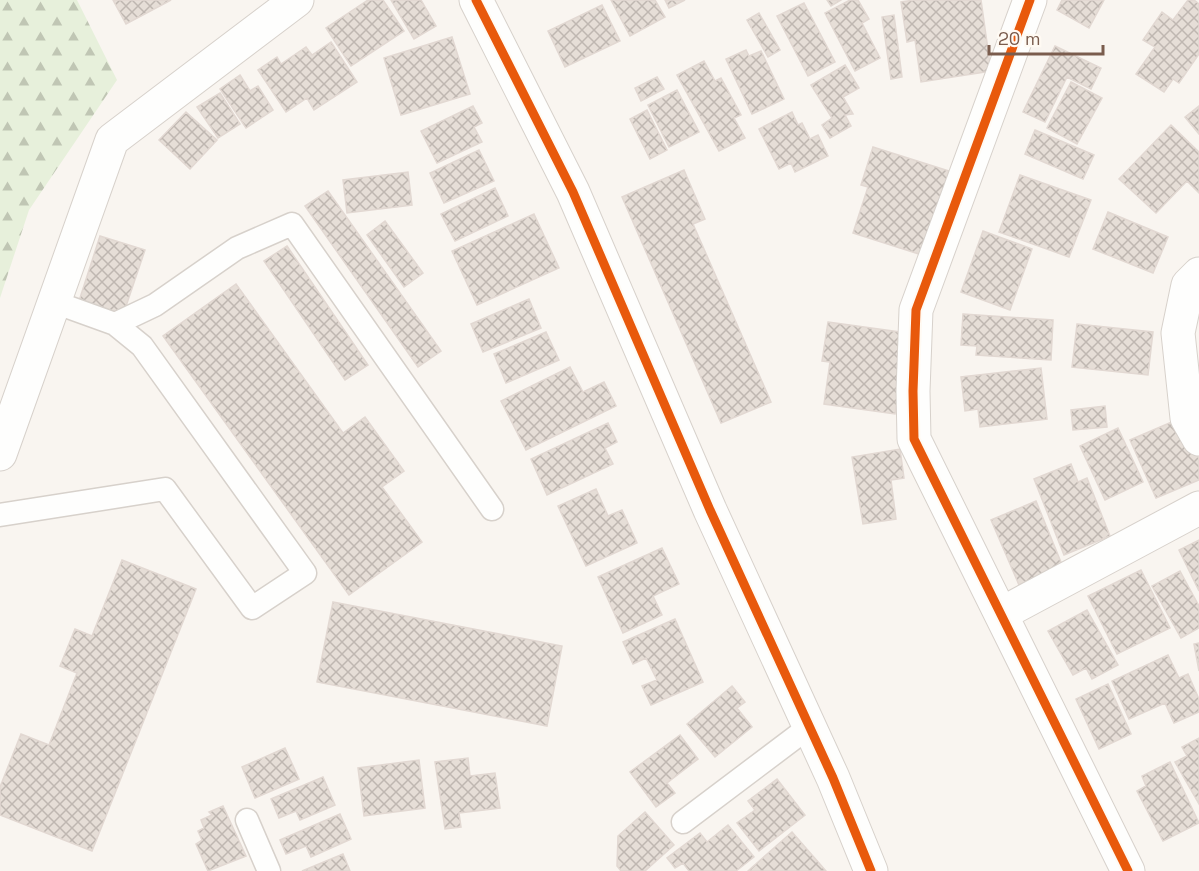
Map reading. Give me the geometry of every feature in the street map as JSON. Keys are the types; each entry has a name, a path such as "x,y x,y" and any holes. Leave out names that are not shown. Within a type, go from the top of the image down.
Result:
{"street":[{"path":"0,454 112,140 297,0"},
{"path":"476,0 573,192 710,510 809,727 871,871"},
{"path":"1030,0 916,310 914,439 1128,871"},
{"path":"1199,274 1188,285 1178,333 1187,418 1199,439"},
{"path":"1001,614 1199,508"}],"lane":[{"path":"115,324 155,305 237,248 292,224 492,509"},
{"path":"0,515 165,489 252,608 305,573 142,346 115,324 54,302"},
{"path":"683,822 809,727"},
{"path":"247,820 268,871"}],"green space":[{"path":"0,0 77,0 117,80 29,210 0,298"}],"building":[{"path":"113,0 171,0 126,24"},
{"path":"368,0 383,0 404,31 351,66 326,28"},
{"path":"391,0 421,0 436,26 414,39"},
{"path":"611,0 655,0 665,17 630,36"},
{"path":"665,0 685,0 669,8"},
{"path":"827,0 841,0 831,6"},
{"path":"850,0 858,0 869,19 862,23 880,58 855,71 825,13"},
{"path":"981,0 991,71 921,82 915,40 907,42 901,2"},
{"path":"1062,0 1104,0 1089,28 1057,10"},
{"path":"1188,0 1194,0 1199,4 1199,54 1179,83 1173,79 1164,92 1136,74 1155,47 1143,40 1162,12 1173,20"},
{"path":"804,3 835,62 808,76 777,16"},
{"path":"602,5 620,41 565,67 548,31"},
{"path":"759,13 780,50 768,57 747,20"},
{"path":"894,15 902,77 891,79 882,17"},
{"path":"452,37 470,94 401,115 384,58"},
{"path":"331,42 357,82 314,110 307,98 286,112 258,70 277,57 281,64 306,47 312,55"},
{"path":"1055,46 1101,68 1091,89 1067,77 1045,122 1023,112"},
{"path":"746,50 749,56 761,51 784,99 752,114 726,59"},
{"path":"704,61 715,81 721,78 741,115 734,118 745,138 719,151 677,75"},
{"path":"845,65 859,88 843,97 853,114 845,115 851,126 830,138 822,125 832,118 811,85"},
{"path":"240,75 250,91 258,86 273,110 246,128 220,89"},
{"path":"657,77 664,89 641,101 635,88"},
{"path":"1071,82 1102,98 1077,144 1047,128"},
{"path":"677,90 699,132 669,147 648,105"},
{"path":"220,93 240,124 218,138 197,107"},
{"path":"473,106 482,123 474,127 482,142 437,163 421,131"},
{"path":"1199,106 1199,134 1185,117"},
{"path":"647,110 667,150 650,159 630,119"},
{"path":"186,112 217,140 190,169 159,140"},
{"path":"792,112 798,125 802,123 810,139 818,135 828,156 795,172 791,163 779,169 759,129"},
{"path":"1171,125 1199,152 1199,193 1187,181 1156,213 1119,179"},
{"path":"1035,130 1094,155 1083,179 1025,154"},
{"path":"873,147 949,171 922,255 853,233 868,187 861,185"},
{"path":"479,150 494,181 444,203 430,173"},
{"path":"684,170 705,219 693,224 771,402 721,423 622,197"},
{"path":"408,172 412,205 347,213 343,180"},
{"path":"1020,175 1091,200 1069,257 999,232"},
{"path":"495,188 508,216 455,241 441,214"},
{"path":"328,191 441,351 418,367 305,206"},
{"path":"1108,212 1168,237 1153,273 1093,249"},
{"path":"534,214 559,268 477,305 452,251"},
{"path":"385,221 423,273 404,287 367,235"},
{"path":"983,231 1032,249 1010,310 961,292"},
{"path":"100,236 145,250 123,315 79,301"},
{"path":"287,246 368,365 345,380 264,261"},
{"path":"236,284 343,433 365,417 404,471 382,487 422,542 349,595 163,336"},
{"path":"529,299 541,328 483,352 471,324"},
{"path":"963,314 1053,320 1051,360 976,355 977,346 961,345"},
{"path":"828,322 907,333 895,414 824,404 830,362 822,361"},
{"path":"1077,324 1153,332 1148,375 1072,367"},
{"path":"546,332 559,360 506,383 494,354"},
{"path":"570,367 583,392 604,382 616,406 526,450 501,401"},
{"path":"1041,368 1047,419 980,427 978,409 965,411 961,377"},
{"path":"1105,406 1107,427 1073,430 1071,410"},
{"path":"1181,418 1199,459 1199,480 1156,498 1130,440"},
{"path":"608,423 617,442 605,448 613,464 547,495 531,459"},
{"path":"1118,428 1143,482 1105,500 1080,446"},
{"path":"900,449 904,478 891,480 896,519 863,524 852,457"},
{"path":"1071,464 1078,482 1087,478 1110,536 1064,555 1034,479"},
{"path":"596,489 608,516 622,510 637,543 586,566 558,506"},
{"path":"1036,501 1063,567 1019,585 991,520"},
{"path":"1199,540 1199,591 1179,550"},
{"path":"662,548 679,584 653,596 662,615 623,633 598,577"},
{"path":"122,560 196,589 92,851 0,815 0,787 21,734 49,745 77,673 60,666 75,629 92,636"},
{"path":"1141,570 1170,628 1117,654 1088,596"},
{"path":"1180,571 1199,606 1199,628 1181,638 1152,586"},
{"path":"333,602 562,646 547,726 317,682"},
{"path":"1087,610 1118,665 1092,679 1086,668 1073,675 1048,631"},
{"path":"675,619 703,682 651,705 642,686 657,680 646,658 633,664 623,642"},
{"path":"1199,643 1199,671 1194,644"},
{"path":"1168,655 1179,678 1188,674 1199,699 1199,712 1174,723 1165,703 1129,719 1112,681"},
{"path":"1108,684 1131,734 1099,749 1076,699"},
{"path":"732,686 745,702 737,708 752,727 715,757 687,724"},
{"path":"680,735 698,759 667,783 675,793 656,807 630,772"},
{"path":"1199,738 1199,804 1175,762 1187,756 1182,747"},
{"path":"285,748 299,779 255,798 242,767"},
{"path":"468,758 470,776 495,773 500,808 459,813 461,827 445,829 435,762"},
{"path":"419,760 425,808 364,816 358,768"},
{"path":"1170,762 1199,823 1163,841 1137,791 1146,786 1142,776"},
{"path":"323,777 335,805 300,820 296,811 279,818 271,799"},
{"path":"777,779 805,815 759,851 737,823 755,810 748,801"},
{"path":"223,806 246,856 208,871 196,844 202,840 198,831 204,828 201,820 212,815 209,812"},
{"path":"645,812 674,845 645,871 621,871 617,866 618,836"},
{"path":"340,814 351,839 311,857 306,846 286,854 280,840"},
{"path":"728,825 754,857 736,871 689,871 683,863 675,868 667,858 700,833 707,842"},
{"path":"792,832 826,871 748,871"},
{"path":"343,854 350,871 302,871"}],"cycle path":[{"path":"476,0 573,192 710,510 833,778 871,871"},
{"path":"1030,0 916,310 914,439 1128,871"}]}
